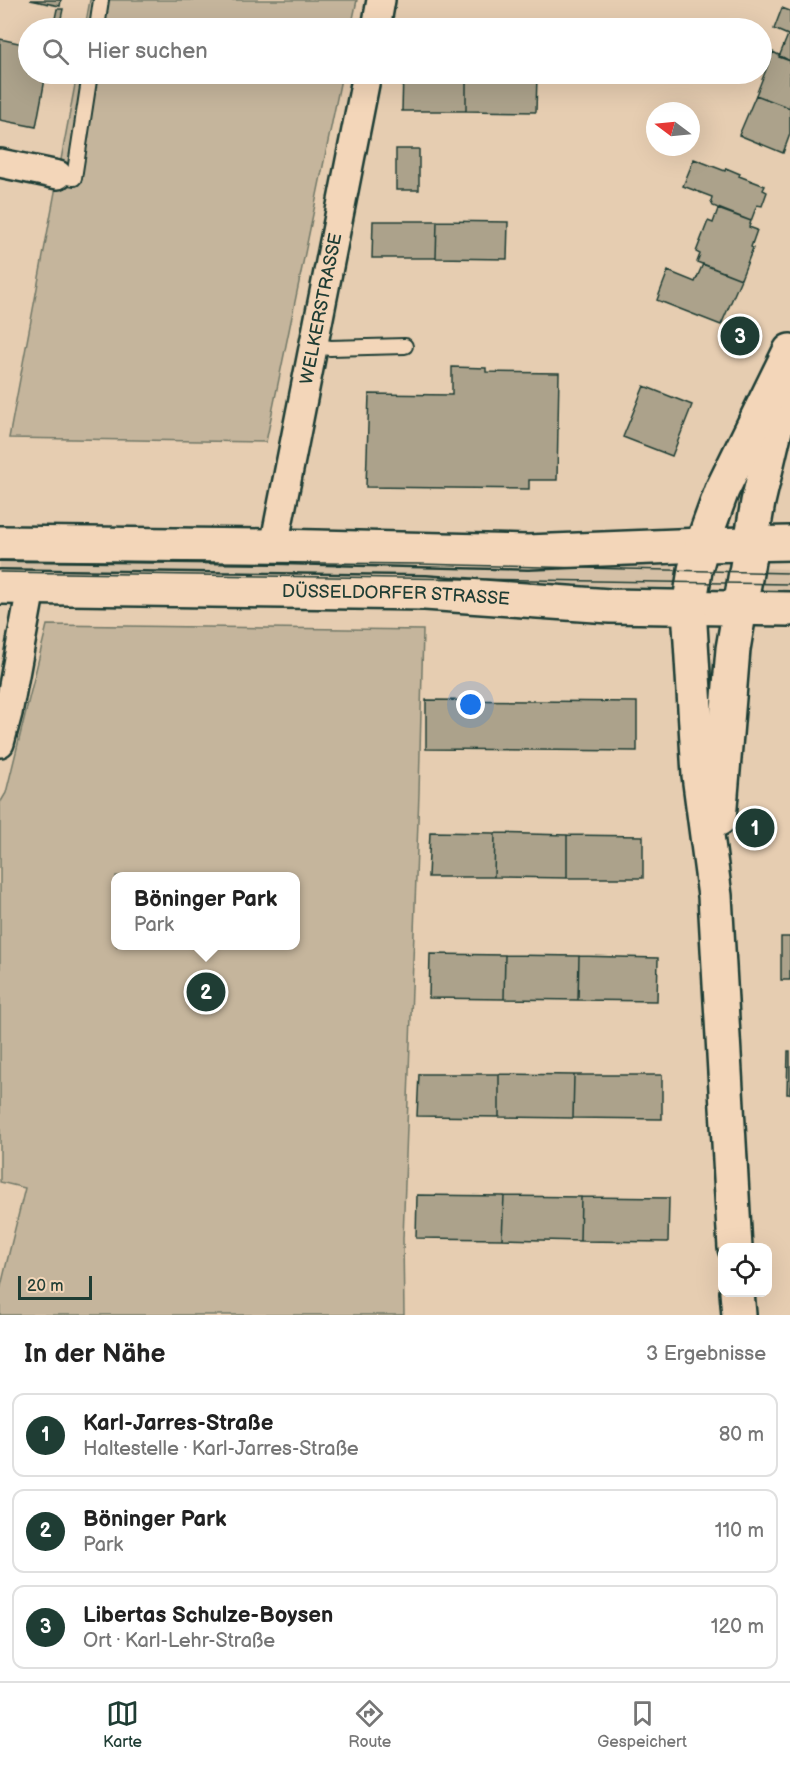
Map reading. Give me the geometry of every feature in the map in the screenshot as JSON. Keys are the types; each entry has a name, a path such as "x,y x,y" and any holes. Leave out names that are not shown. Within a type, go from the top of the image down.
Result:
{"main road":[{"path":"735,1243 715,896 699,775 689,608 702,544 722,490 790,351"},
{"path":"715,896 722,774 733,649 758,502 790,365"},
{"path":"0,543 528,552 702,544 790,543"},
{"name":"DÜSSELDORFER STRASSE","path":"16,588 425,593 610,606 790,609"},
{"path":"737,1297 739,1315"}],"street":[{"path":"378,18 381,0"},
{"name":"WELKERSTRASSE","path":"273,546 365,84"},
{"path":"0,163 58,175"},
{"path":"0,743 8,713 16,588"}],"lane":[{"path":"98,18 101,0"},
{"path":"58,175 74,178 88,84"},
{"path":"313,345 330,348 405,346"}],"shaded area":[{"path":"90,0 357,0 353,18 87,18"},
{"path":"75,84 340,84 266,442 9,438"},
{"path":"0,554 620,564 673,566 678,573 673,588 482,582 0,579"},
{"path":"766,568 790,569 790,590 765,590 761,581"},
{"path":"47,625 423,630 403,1239 404,1315 0,1315 0,1290 25,1188 0,1182 0,803 6,793"}],"building":[{"path":"30,0 61,0 60,6"},
{"path":"782,8 790,11 790,61 779,57 788,35 774,29"},
{"path":"57,9 63,9 61,18 55,18"},
{"path":"0,39 18,43 18,84 44,84 36,127 0,120"},
{"path":"773,52 790,61 790,108 756,95 760,84 772,84"},
{"path":"403,84 466,84 466,111 402,111"},
{"path":"466,84 537,84 536,112 466,111"},
{"path":"756,95 790,108 790,134 783,153 739,135"},
{"path":"396,149 419,149 419,190 396,190"},
{"path":"694,159 725,171 726,168 740,174 739,176 765,186 763,190 767,192 762,206 757,205 751,221 713,206 712,197 683,186"},
{"path":"718,209 751,221 749,227 757,230 741,279 697,262 700,254 696,252 708,221 713,223"},
{"path":"373,221 437,221 436,258 372,258"},
{"path":"437,221 508,222 507,259 436,258"},
{"path":"703,264 741,279 721,325 657,300 668,271 695,282"},
{"path":"452,367 486,368 486,372 559,373 557,480 529,480 529,489 366,487 369,394 452,395"},
{"path":"644,386 692,405 672,456 623,437"},
{"path":"426,700 637,702 637,751 426,749"},
{"path":"430,832 495,833 494,877 428,877"},
{"path":"495,833 567,835 567,878 494,877"},
{"path":"567,835 643,836 643,878 567,878"},
{"path":"781,937 790,937 790,980 781,980"},
{"path":"430,954 505,955 504,999 429,998"},
{"path":"505,955 579,956 578,1000 504,999"},
{"path":"579,956 658,958 657,1001 578,1000"},
{"path":"788,1051 790,1051 790,1094 787,1094"},
{"path":"419,1074 499,1074 499,1117 417,1116"},
{"path":"499,1074 574,1075 573,1118 499,1117"},
{"path":"574,1075 662,1075 662,1119 573,1118"},
{"path":"417,1195 504,1196 502,1239 416,1238"},
{"path":"504,1196 581,1197 580,1241 502,1239"},
{"path":"581,1197 669,1198 668,1242 580,1241"}],"tram line":[{"path":"0,560 419,564 790,573"},
{"path":"0,572 790,584"}],"place":[{"name":"Libertas Schulze-Boysen","path":"740,336"},
{"name":"Karl-Jarres-Straße","path":"755,828"},
{"name":"Böninger Park","path":"206,992"}]}
